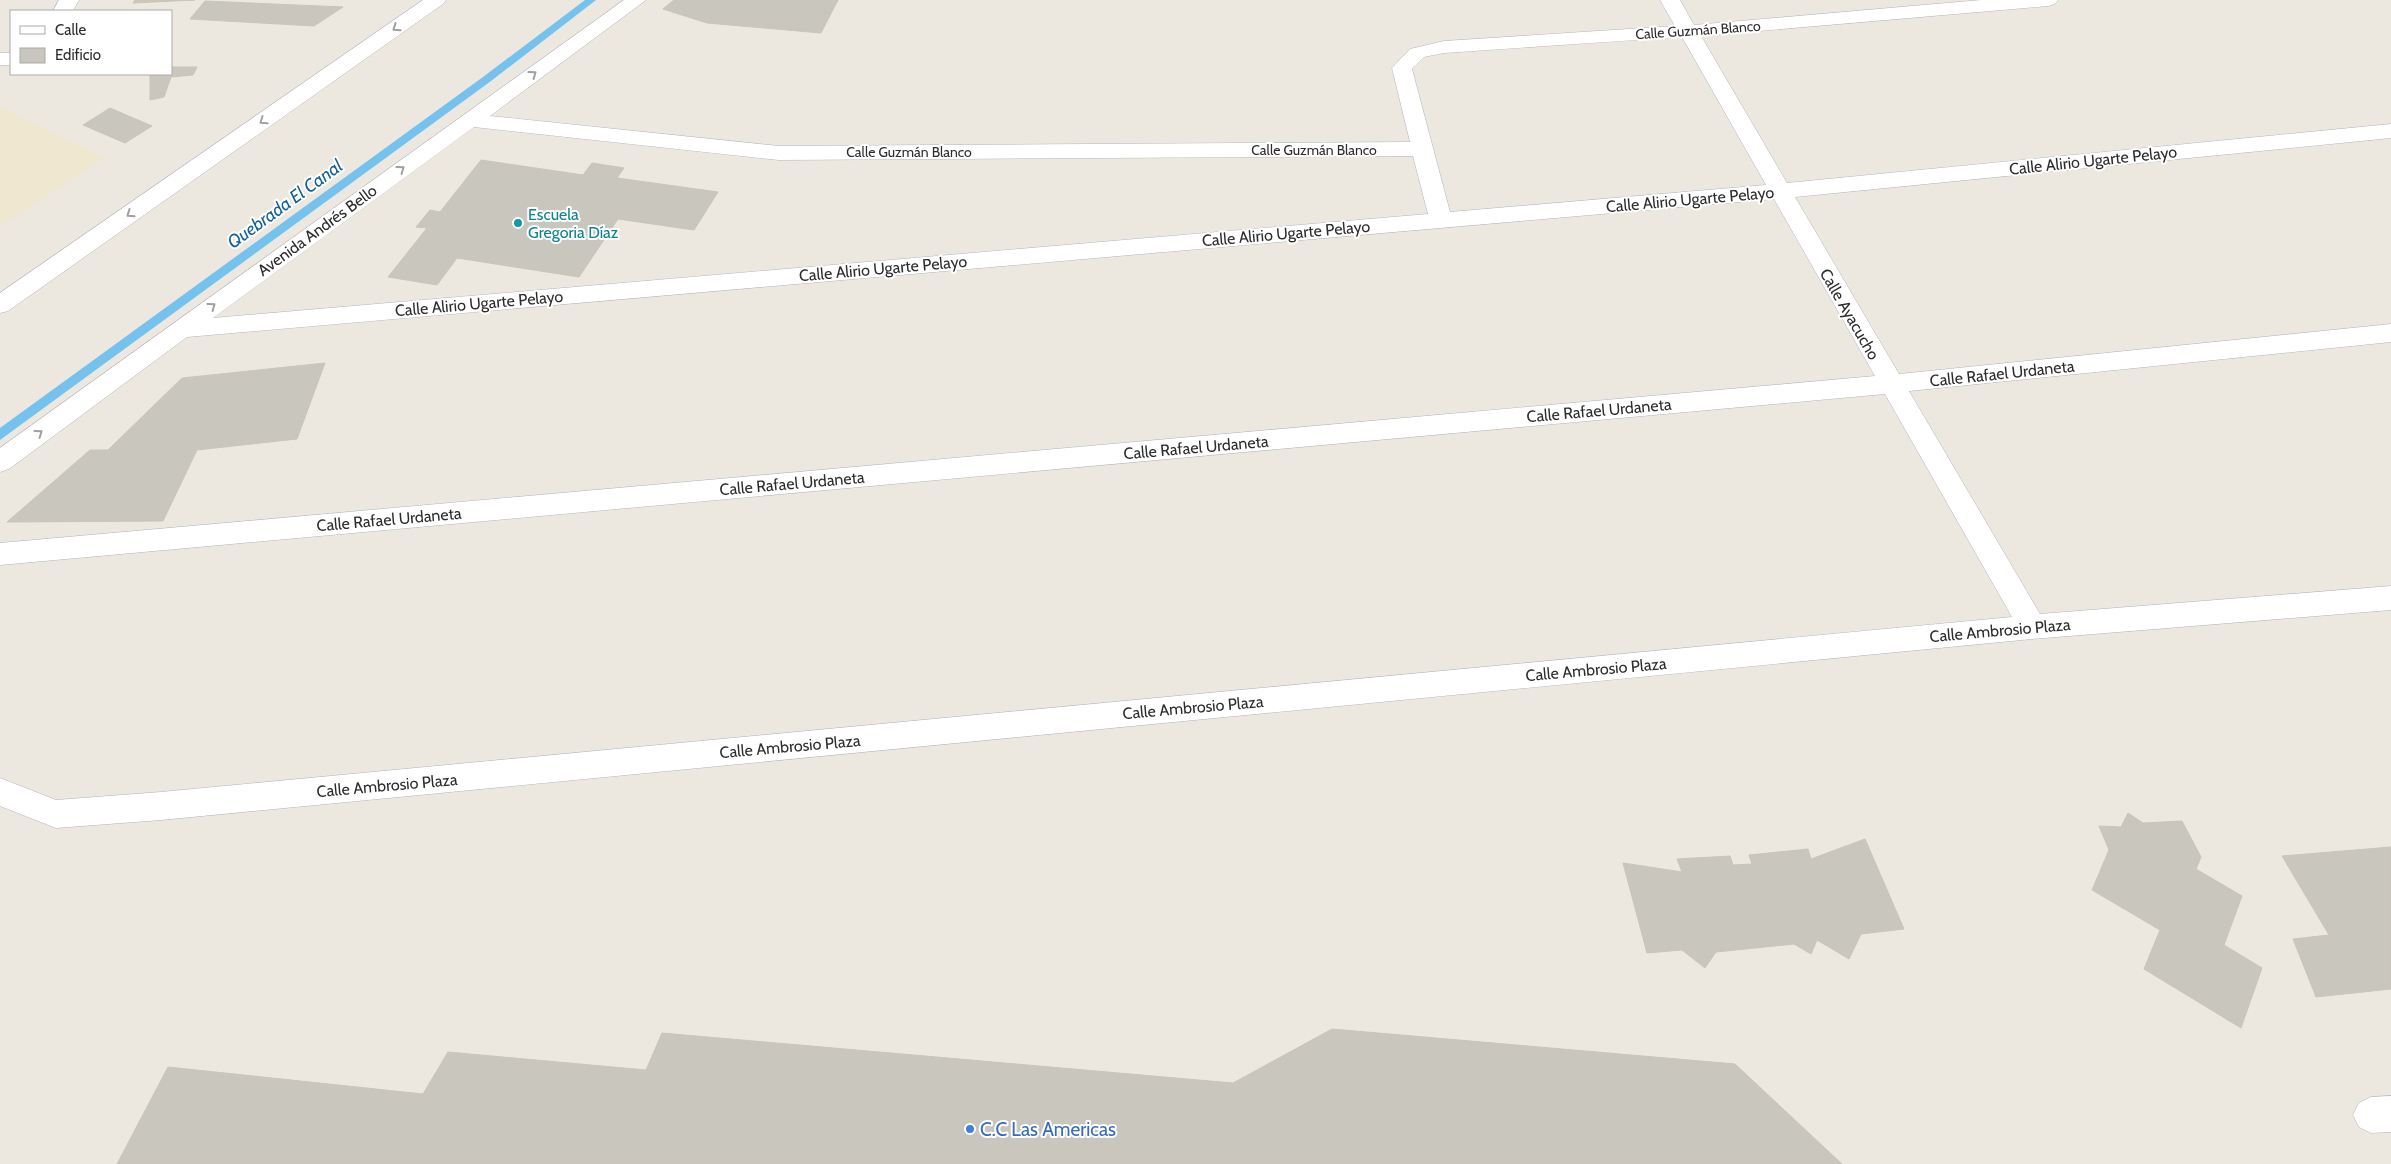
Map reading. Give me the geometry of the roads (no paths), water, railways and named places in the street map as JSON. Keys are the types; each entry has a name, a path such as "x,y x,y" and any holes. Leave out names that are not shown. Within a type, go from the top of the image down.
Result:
{"street":[{"path":"0,305 436,0"},
{"name":"Avenida Andrés Bello","path":"0,462 636,0"},
{"name":"Calle Ayacucho","path":"1670,0 2032,627"},
{"name":"Calle Guzmán Blanco","path":"469,120 779,153 1422,149 1402,68 1417,53 1444,47 1688,31 2048,0"},
{"name":"Calle Alirio Ugarte Pelayo","path":"181,329 1441,219 1780,192 2391,131"},
{"path":"1422,149 1441,219"},
{"name":"Calle Rafael Urdaneta","path":"0,554 1891,384 2391,333"},
{"name":"Calle Ambrosio Plaza","path":"0,792 56,814 161,806 2032,627 2391,598"}],"waterway":[{"name":"Quebrada El Canal","path":"0,435 487,79 591,0"}],"place":[{"name":"Escuela Gregoria Díaz","path":"518,223"},
{"name":"C.C Las Americas","path":"970,1129"}]}
